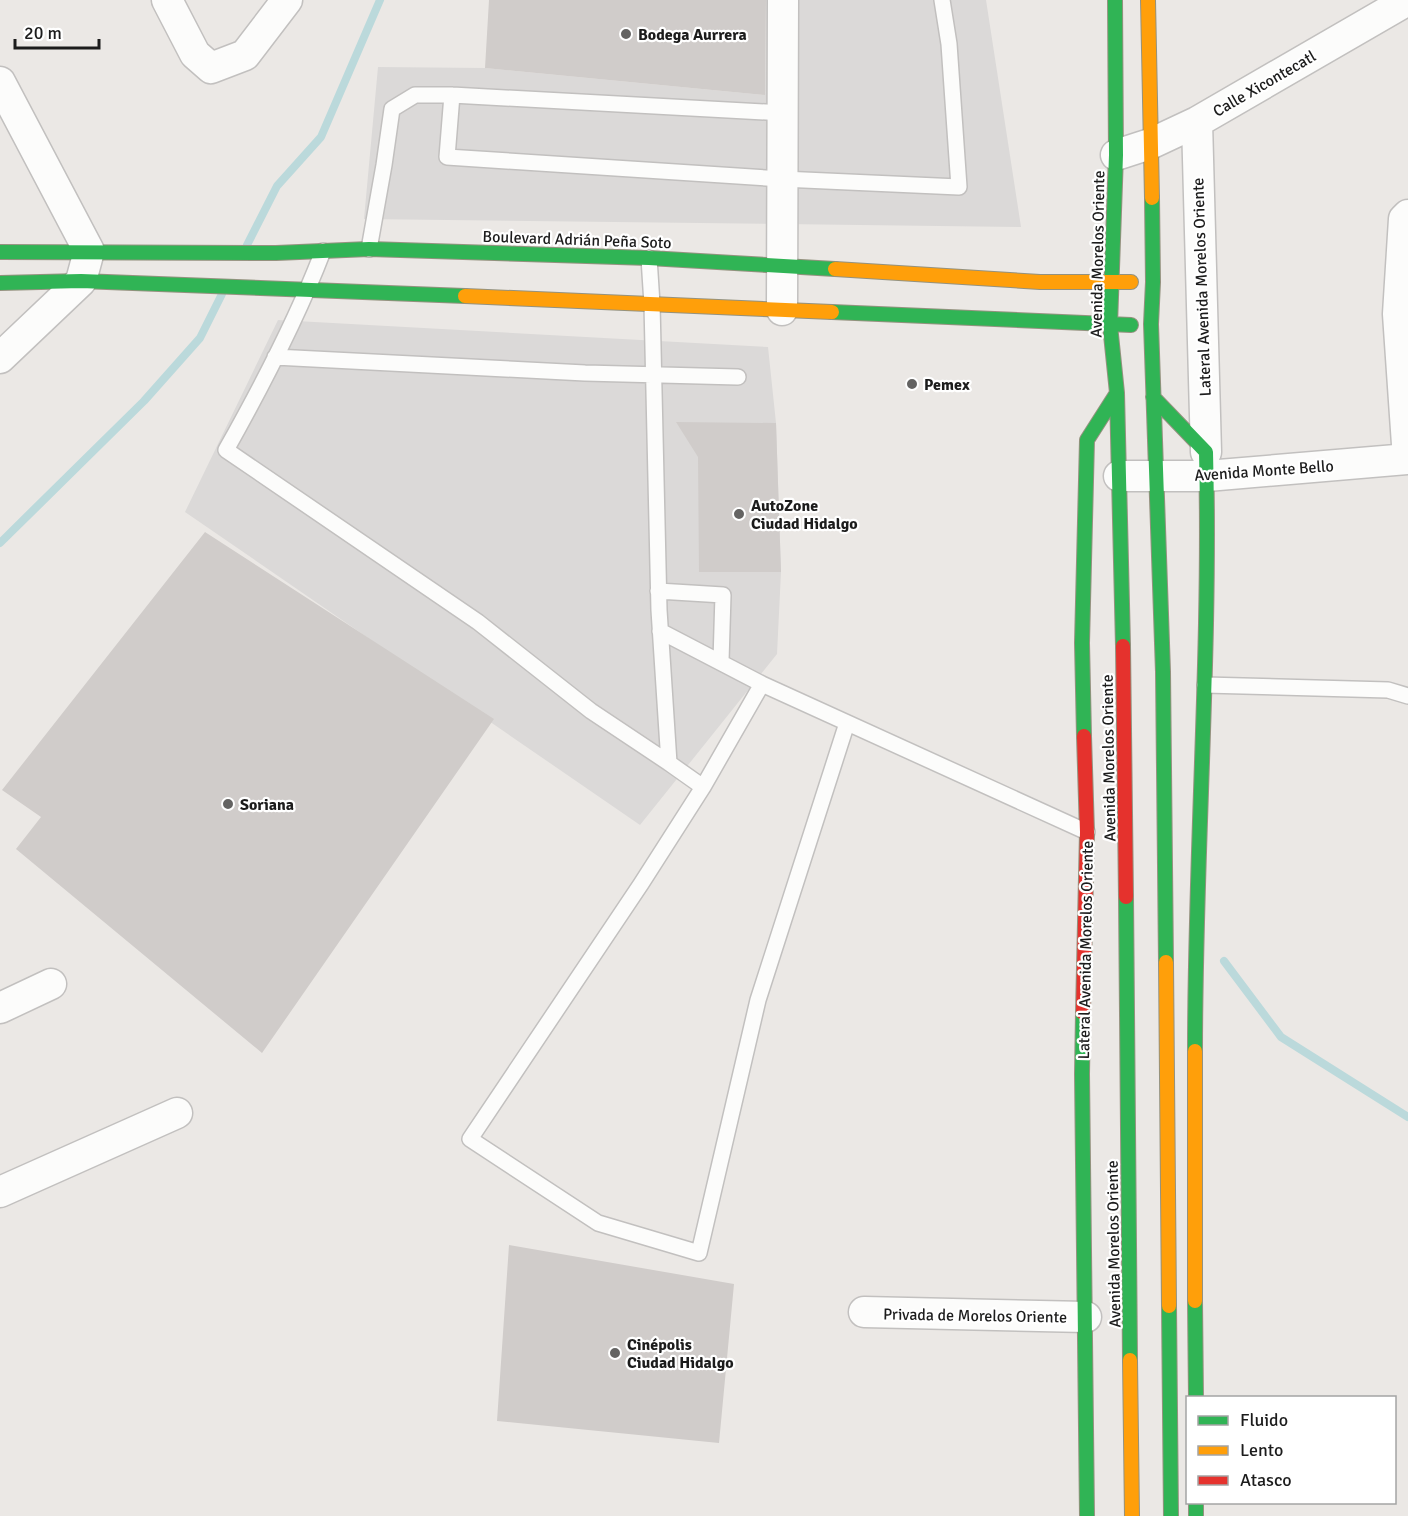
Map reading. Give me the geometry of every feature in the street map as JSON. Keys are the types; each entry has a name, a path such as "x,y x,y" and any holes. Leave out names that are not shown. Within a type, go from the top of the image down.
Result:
{"main road":[{"name":"Avenida Morelos Oriente","path":"1115,0 1116,155 1110,325 1117,393 1124,655 1132,1516"},
{"path":"1148,0 1153,282 1151,324 1163,672 1171,1516"},
{"name":"Boulevard Adrián Peña Soto","path":"0,252 276,253 369,249 649,258 1040,282 1153,282"},
{"path":"0,283 81,281 284,288 1110,325 1151,324"},
{"name":"Lateral Avenida Morelos Oriente","path":"1087,1516 1082,1074 1087,832 1082,643 1087,440 1117,393"},
{"path":"1153,398 1206,464"},
{"name":"Lateral Avenida Morelos Oriente","path":"1196,1396 1196,970 1205,685 1206,464"}],"street":[{"path":"168,0 195,54 211,68 245,55 287,0"},
{"path":"782,310 783,0"},
{"name":"Calle Xicontecatl","path":"1116,155 1150,144 1197,122 1408,0"},
{"path":"0,82 90,251 81,281 0,357"},
{"name":"Lateral Avenida Morelos Oriente","path":"1197,122 1206,464"},
{"path":"1408,215 1404,219 1398,314 1408,459"},
{"name":"Avenida Monte Bello","path":"1119,476 1155,476 1206,464 1408,459"},
{"path":"0,1008 51,984"},
{"path":"0,1192 177,1113"},
{"name":"Privada de Morelos Oriente","path":"864,1312 1086,1317"}],"lane":[{"path":"452,95 447,157 782,179 959,187 950,45 942,0"},
{"path":"369,249 392,109 415,95 452,95 783,113"},
{"path":"323,250 308,289 226,450 478,622 591,711 703,787"},
{"path":"649,258 654,374 658,591 669,763"},
{"path":"275,357 585,373 738,377"},
{"path":"658,591 723,595 721,661"},
{"path":"660,632 721,661 762,684 1087,832"},
{"path":"762,684 703,787 641,884 470,1139 598,1223 699,1252 758,1000 847,723"},
{"path":"1205,685 1389,690 1408,696"}],"shaded area":[{"path":"766,0 986,0 1021,227 364,219 378,67 485,68 765,95"},
{"path":"278,320 768,347 776,423 781,572 777,654 640,825 185,512"}],"building":[{"name":"Bodega Aurrera","path":"489,0 766,0 765,95 485,68"},
{"name":"AutoZone Ciudad Hidalgo","path":"676,422 776,423 781,572 699,572 698,457"},
{"name":"Soriana","path":"205,532 494,719 262,1053 16,849 41,817 2,790"},
{"name":"Cinépolis Ciudad Hidalgo","path":"509,1245 734,1284 719,1443 497,1421"}],"waterway":[{"path":"247,245 277,186 321,137 380,0"},
{"path":"0,543 144,401 200,338 222,294"},
{"path":"1224,961 1281,1037 1408,1117"}],"traffic: fast":[{"path":"1115,0 1116,155 1110,325 1117,393 1123,646"},
{"path":"1152,198 1151,324 1163,672 1166,962"},
{"path":"0,252 276,253 369,249 649,258 835,269"},
{"path":"0,283 81,281 465,296"},
{"path":"832,312 1131,325"},
{"path":"1084,736 1082,643 1087,440 1117,393"},
{"path":"1153,397 1206,452 1205,677 1197,901 1195,1051"},
{"path":"1126,897 1130,1360"},
{"path":"1083,1013 1087,1516"},
{"path":"1195,1301 1196,1396"},
{"path":"1169,1306 1171,1516"},
{"path":"1196,1504 1196,1516"}],"traffic: slow":[{"path":"1148,0 1152,198"},
{"path":"835,269 1040,282 1131,282"},
{"path":"465,296 832,312"},
{"path":"1166,962 1169,1306"},
{"path":"1195,1051 1195,1301"},
{"path":"1130,1360 1132,1516"}],"traffic: jam":[{"path":"1123,646 1126,897"},
{"path":"1083,1013 1087,832 1084,736"}],"place":[{"name":"Bodega Aurrera","path":"626,34"},
{"name":"Pemex","path":"912,384"},
{"name":"AutoZone Ciudad Hidalgo","path":"739,514"},
{"name":"Soriana","path":"228,804"},
{"name":"Cinépolis Ciudad Hidalgo","path":"615,1353"}]}
